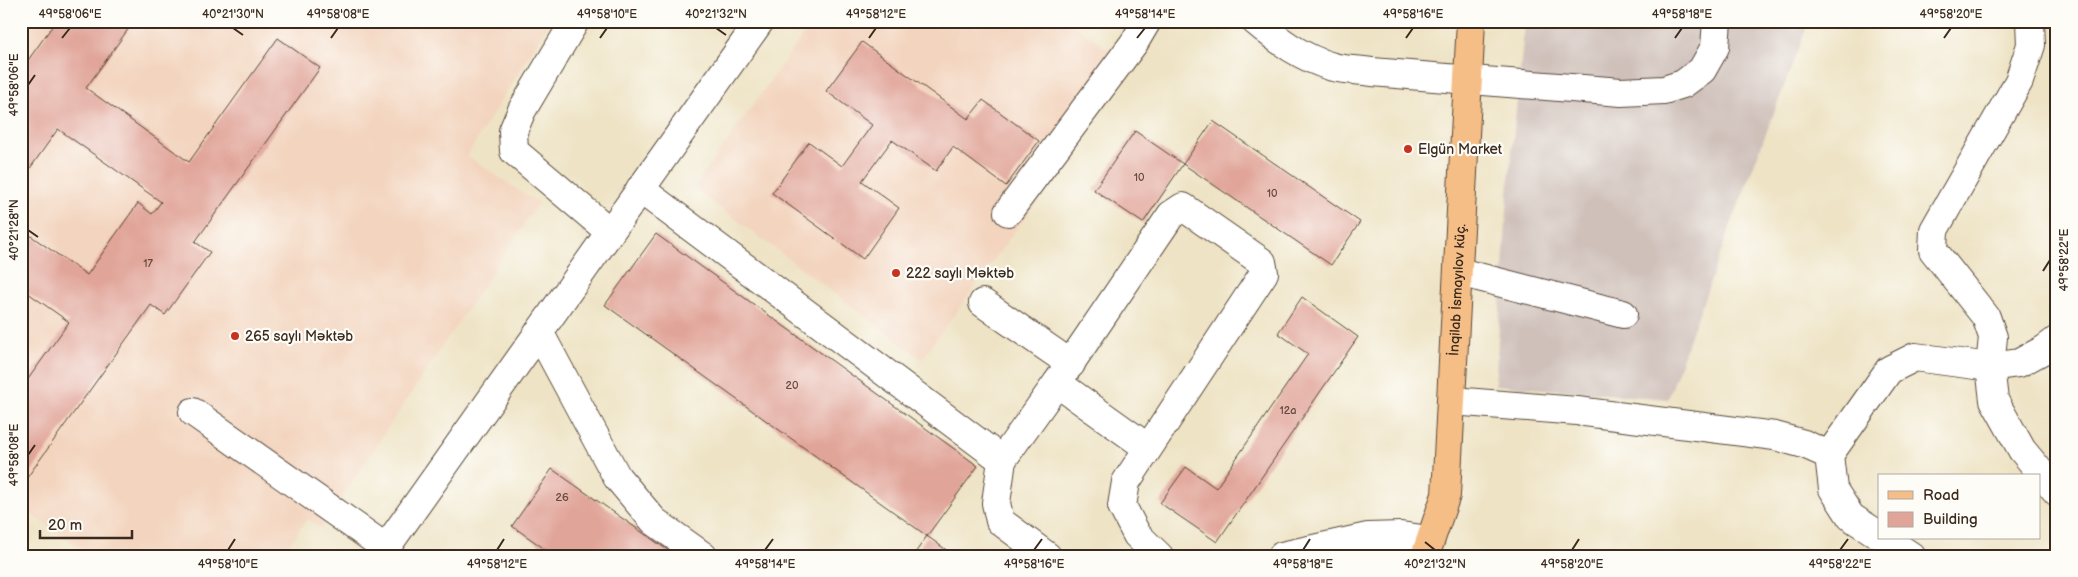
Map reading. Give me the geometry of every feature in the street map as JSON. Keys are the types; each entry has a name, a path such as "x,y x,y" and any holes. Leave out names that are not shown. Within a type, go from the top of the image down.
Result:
{"main road":[{"name":"İnqilab İsmayılov küç.","path":"1427,548 1446,495 1471,21"}],"street":[{"path":"575,21 522,110 513,131 514,151 610,232"},
{"path":"194,412 383,552 760,21"},
{"path":"1008,212 1134,43 1147,21"},
{"path":"1255,21 1280,42 1305,56 1334,67 1621,92 1664,90 1682,84 1702,70 1715,47 1717,21"},
{"path":"2030,21 2031,45 2019,81 1934,230 1933,250 1986,317 1993,337 1990,367 1994,400 2022,450 2057,492"},
{"path":"640,189 1002,460"},
{"path":"1047,556 1000,521 996,503 1002,460 1064,374 1172,215 1183,208 1262,262 1264,273 1126,482 1122,506 1137,535 1159,556"},
{"path":"1459,272 1623,314"},
{"path":"983,303 1148,448"},
{"path":"539,332 617,477 654,521 702,556"},
{"path":"1878,534 1851,517 1833,489 1829,455 1889,370 1915,357 1990,367 2019,363 2046,349 2057,340"},
{"path":"1452,401 1578,411 1775,436 1804,444 1829,455"},
{"path":"1293,555 1368,537 1402,536 1427,548"},
{"path":"1887,540 1911,556"}],"shaded area":[{"name":"265 saylı Məktəb","path":"21,21 550,21 467,156 538,203 321,528 307,519 281,556 93,556 21,508"},
{"name":"222 saylı Məktəb","path":"813,21 1068,21 1133,68 922,359 694,188"},
{"path":"1525,21 1809,21 1726,238 1668,399 1495,385 1509,180"}],"building":[{"path":"56,21 134,21 86,88 189,162 278,38 320,68 195,242 210,252 165,315 151,305 21,486 21,389 69,322 21,288 21,229 87,275 138,203 152,214 161,202 58,129 21,181 21,70"},
{"path":"862,42 968,119 983,100 1039,141 1006,186 953,147 936,171 892,140 862,181 899,208 863,259 772,193 809,142 842,166 872,125 826,91"},
{"path":"1213,121 1360,222 1331,265 1183,164"},
{"path":"1135,131 1183,164 1143,223 1094,190"},
{"path":"656,234 978,466 927,536 605,305"},
{"path":"1302,297 1358,337 1217,542 1160,503 1186,467 1216,488 1308,354 1278,333"},
{"path":"552,469 676,556 555,556 512,526"},
{"path":"927,536 945,549 954,556 913,556"}],"place":[{"name":"Elgün Market","path":"1408,149"},
{"name":"222 saylı Məktəb","path":"896,273"},
{"name":"265 saylı Məktəb","path":"235,336"}]}
